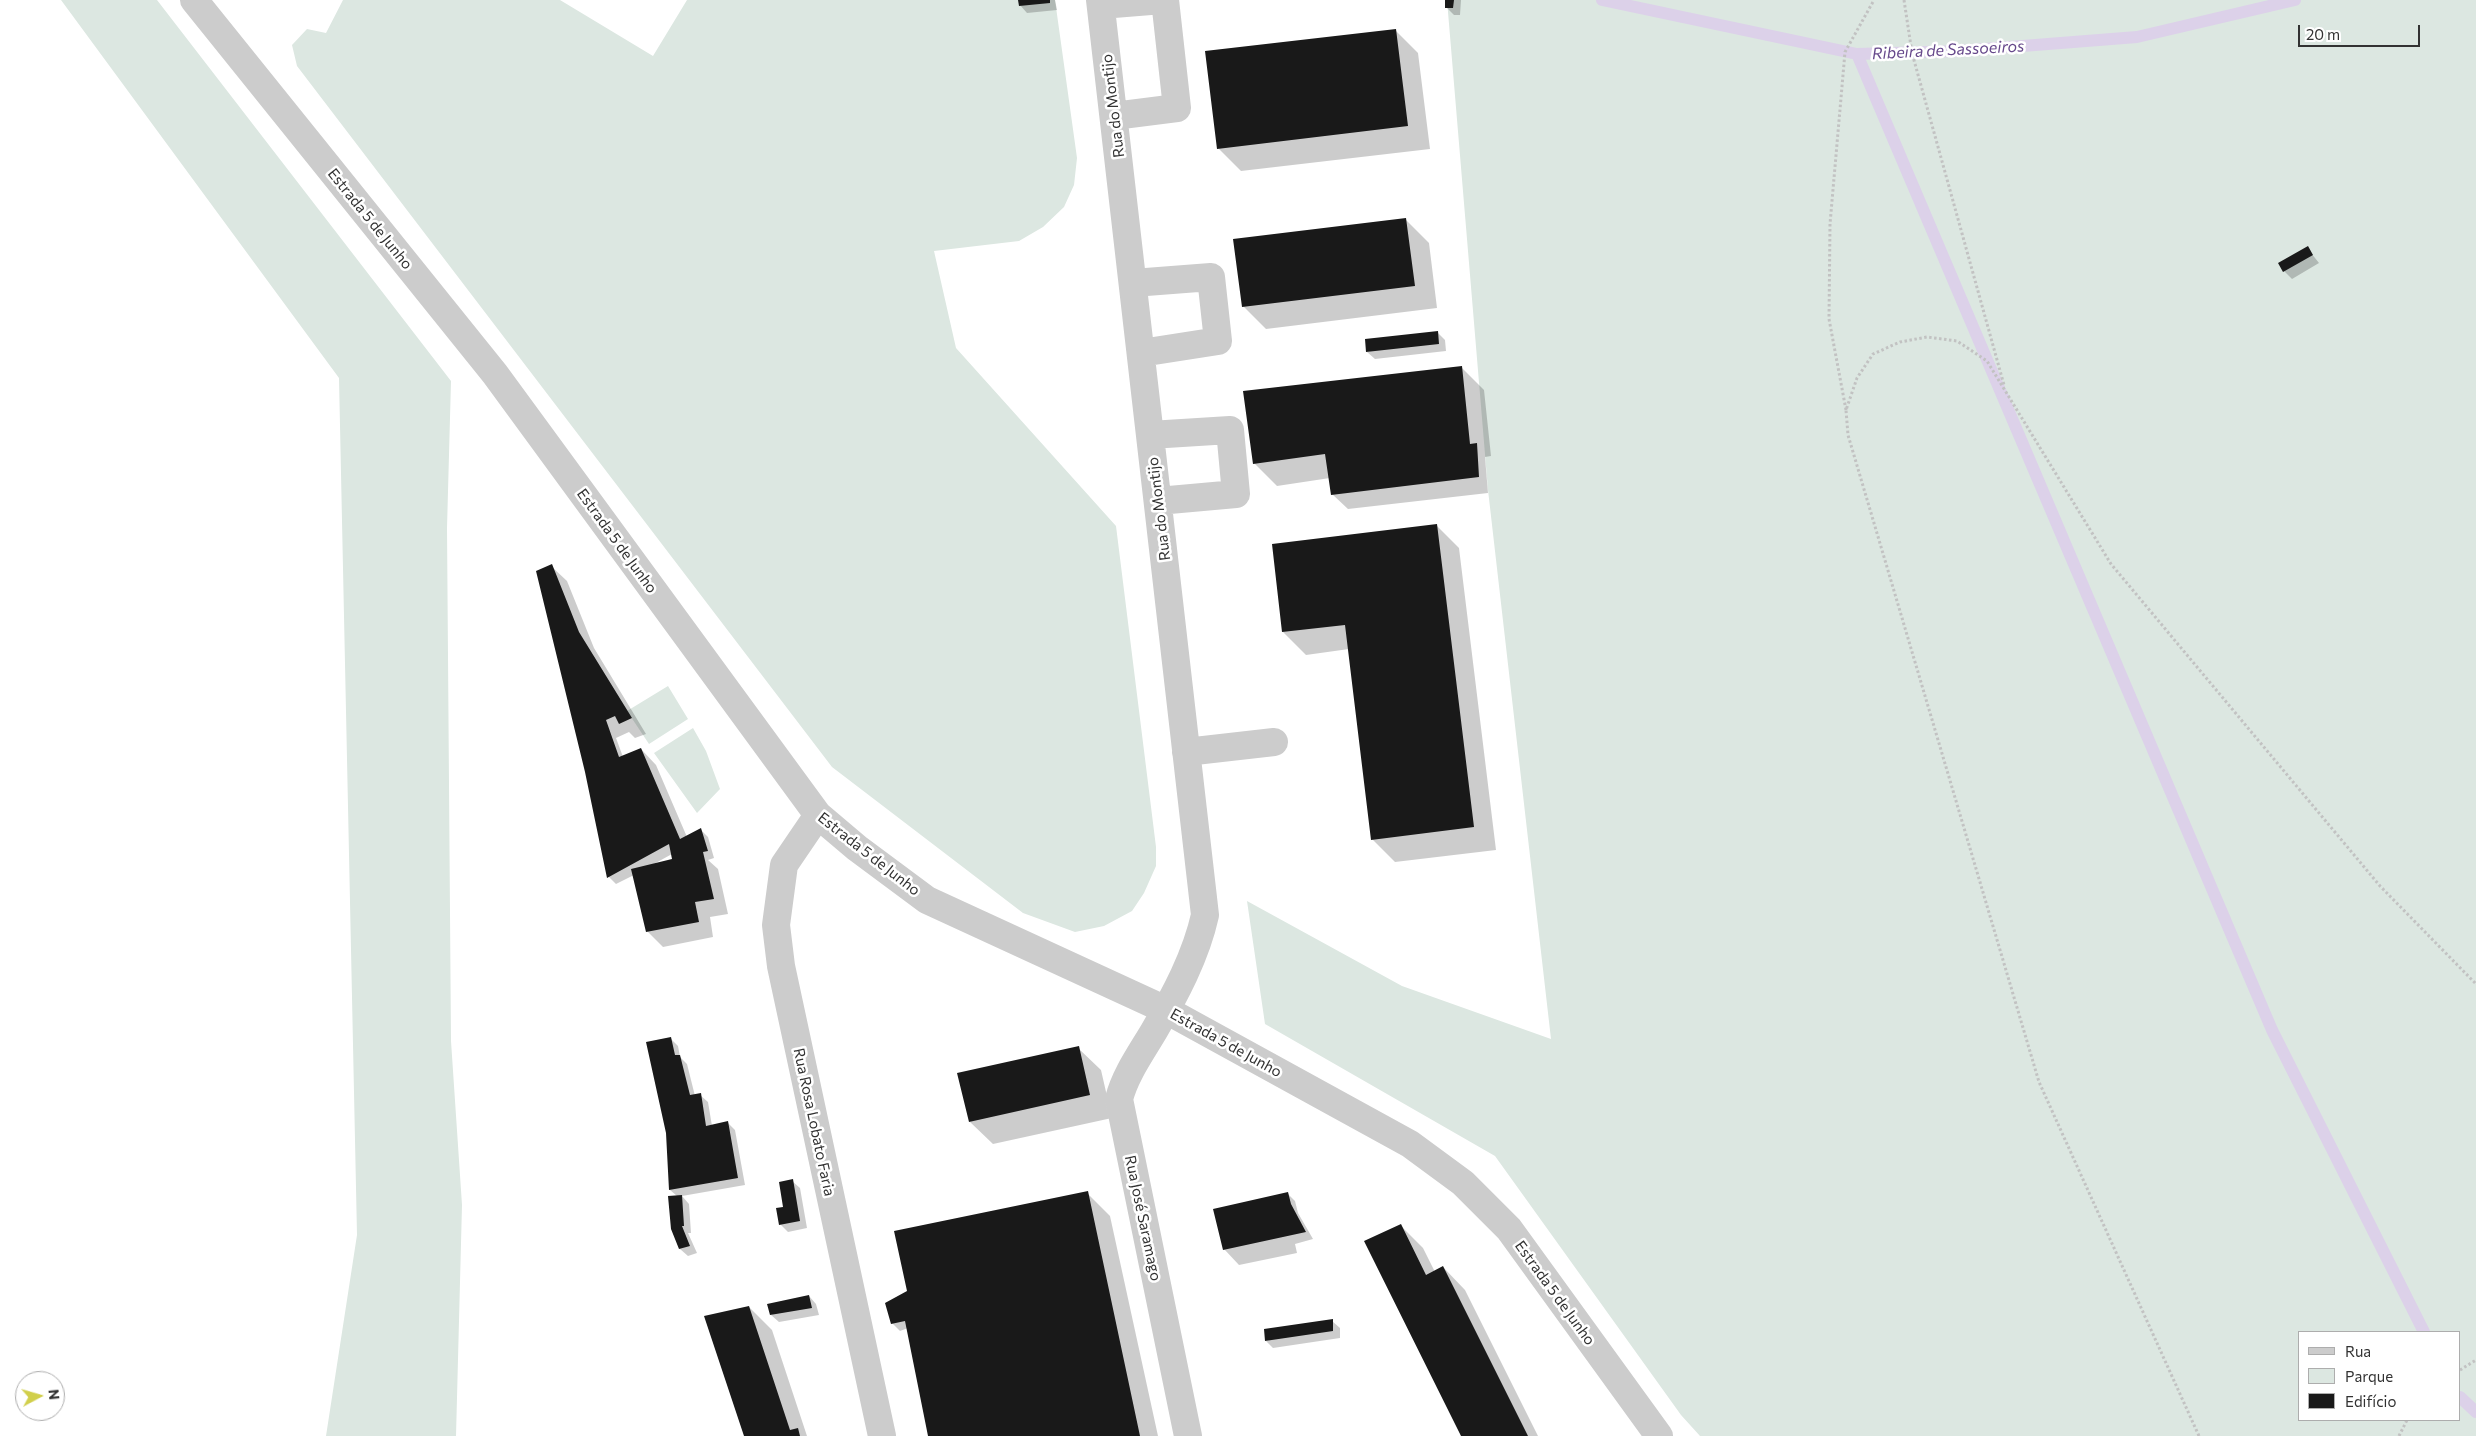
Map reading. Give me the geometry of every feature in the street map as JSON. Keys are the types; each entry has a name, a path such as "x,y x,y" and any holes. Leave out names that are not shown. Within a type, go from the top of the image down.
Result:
{"street":[{"name":"Estrada 5 de Junho","path":"194,0 496,374 818,815 857,848 927,900 1166,1010 1410,1144 1463,1183 1509,1229 1659,1436"},
{"path":"1101,2 1164,0 1177,108 1114,116"},
{"name":"Rua do Montijo","path":"1101,2 1205,915 1200,938 1166,1010"},
{"path":"1133,283 1211,277 1218,342 1141,353"},
{"path":"1150,435 1230,430 1236,494 1158,501"},
{"path":"1186,752 1274,742"},
{"name":"Rua Rosa Lobato Faria","path":"818,815 784,866 776,925 781,966 882,1436"},
{"name":"Rua José Saramago","path":"1166,1010 1123,1085 1119,1100 1188,1436"}],"path":[{"path":"1874,0 1845,52 1830,224 1829,319 1846,410 1848,435 2038,1082 2199,1436"},
{"path":"1904,0 1912,53 2006,391"},
{"path":"1846,410 1857,378 1874,354 1900,342 1927,337 1956,341 1987,361 2111,564 2380,886 2476,984"},
{"path":"2461,1369 2476,1360"},
{"path":"2399,1436 2406,1421"}],"green space":[{"path":"61,0 157,0 451,381 447,528 451,1041 462,1205 456,1436 326,1436 357,1235 339,378"},
{"path":"343,0 560,0 653,56 687,0 1055,0 1077,158 1074,185 1064,207 1043,227 1019,241 934,251 956,348 1116,526 1156,847 1156,866 1144,893 1132,911 1104,926 1075,932 1023,913 832,767 297,66 292,45 307,29 326,33"},
{"path":"1447,0 2476,0 2476,1436 1700,1436 1681,1415 1495,1156 1265,1024 1247,901 1402,986 1551,1039 1488,490"},
{"path":"668,686 688,719 649,744 627,711"},
{"path":"693,728 706,751 720,789 697,813 654,753"}],"building":[{"path":"1018,0 1050,0 1050,3 1019,6"},
{"path":"1445,0 1454,0 1453,8 1445,8"},
{"path":"1396,29 1408,126 1217,149 1205,51"},
{"path":"1406,218 1415,286 1242,307 1233,239"},
{"path":"2308,246 2313,255 2283,272 2278,263"},
{"path":"1438,331 1439,344 1366,352 1365,339"},
{"path":"1462,366 1470,444 1477,443 1479,477 1331,495 1325,454 1253,464 1243,391"},
{"path":"1437,524 1474,827 1371,840 1345,625 1282,632 1272,544"},
{"path":"552,564 579,632 632,718 619,724 615,716 606,720 619,757 641,748 680,839 701,828 708,851 703,852 714,899 695,902 699,922 646,932 631,869 672,859 669,844 607,878 585,772 536,571"},
{"path":"671,1037 675,1055 680,1055 690,1095 701,1093 706,1126 728,1121 738,1178 669,1190 666,1133 646,1042"},
{"path":"1079,1046 1090,1095 969,1122 957,1073"},
{"path":"793,1179 800,1221 779,1225 776,1208 783,1207 779,1182"},
{"path":"1088,1191 1140,1436 928,1436 905,1321 891,1324 885,1303 907,1291 894,1231"},
{"path":"1288,1192 1291,1204 1306,1232 1223,1250 1213,1209"},
{"path":"682,1195 684,1226 682,1226 690,1246 679,1249 671,1229 668,1196"},
{"path":"1401,1224 1426,1275 1443,1266 1528,1436 1461,1436 1364,1241"},
{"path":"809,1295 812,1308 770,1315 767,1304"},
{"path":"749,1306 790,1430 798,1428 800,1436 744,1436 704,1316"},
{"path":"1333,1319 1333,1331 1265,1341 1264,1329"}],"waterway":[{"name":"Ribeira de Sassoeiros","path":"1602,0 1857,54 1959,51 2137,37 2295,0"},
{"path":"1857,54 2272,1030 2423,1331"},
{"path":"2461,1398 2476,1412"}]}
